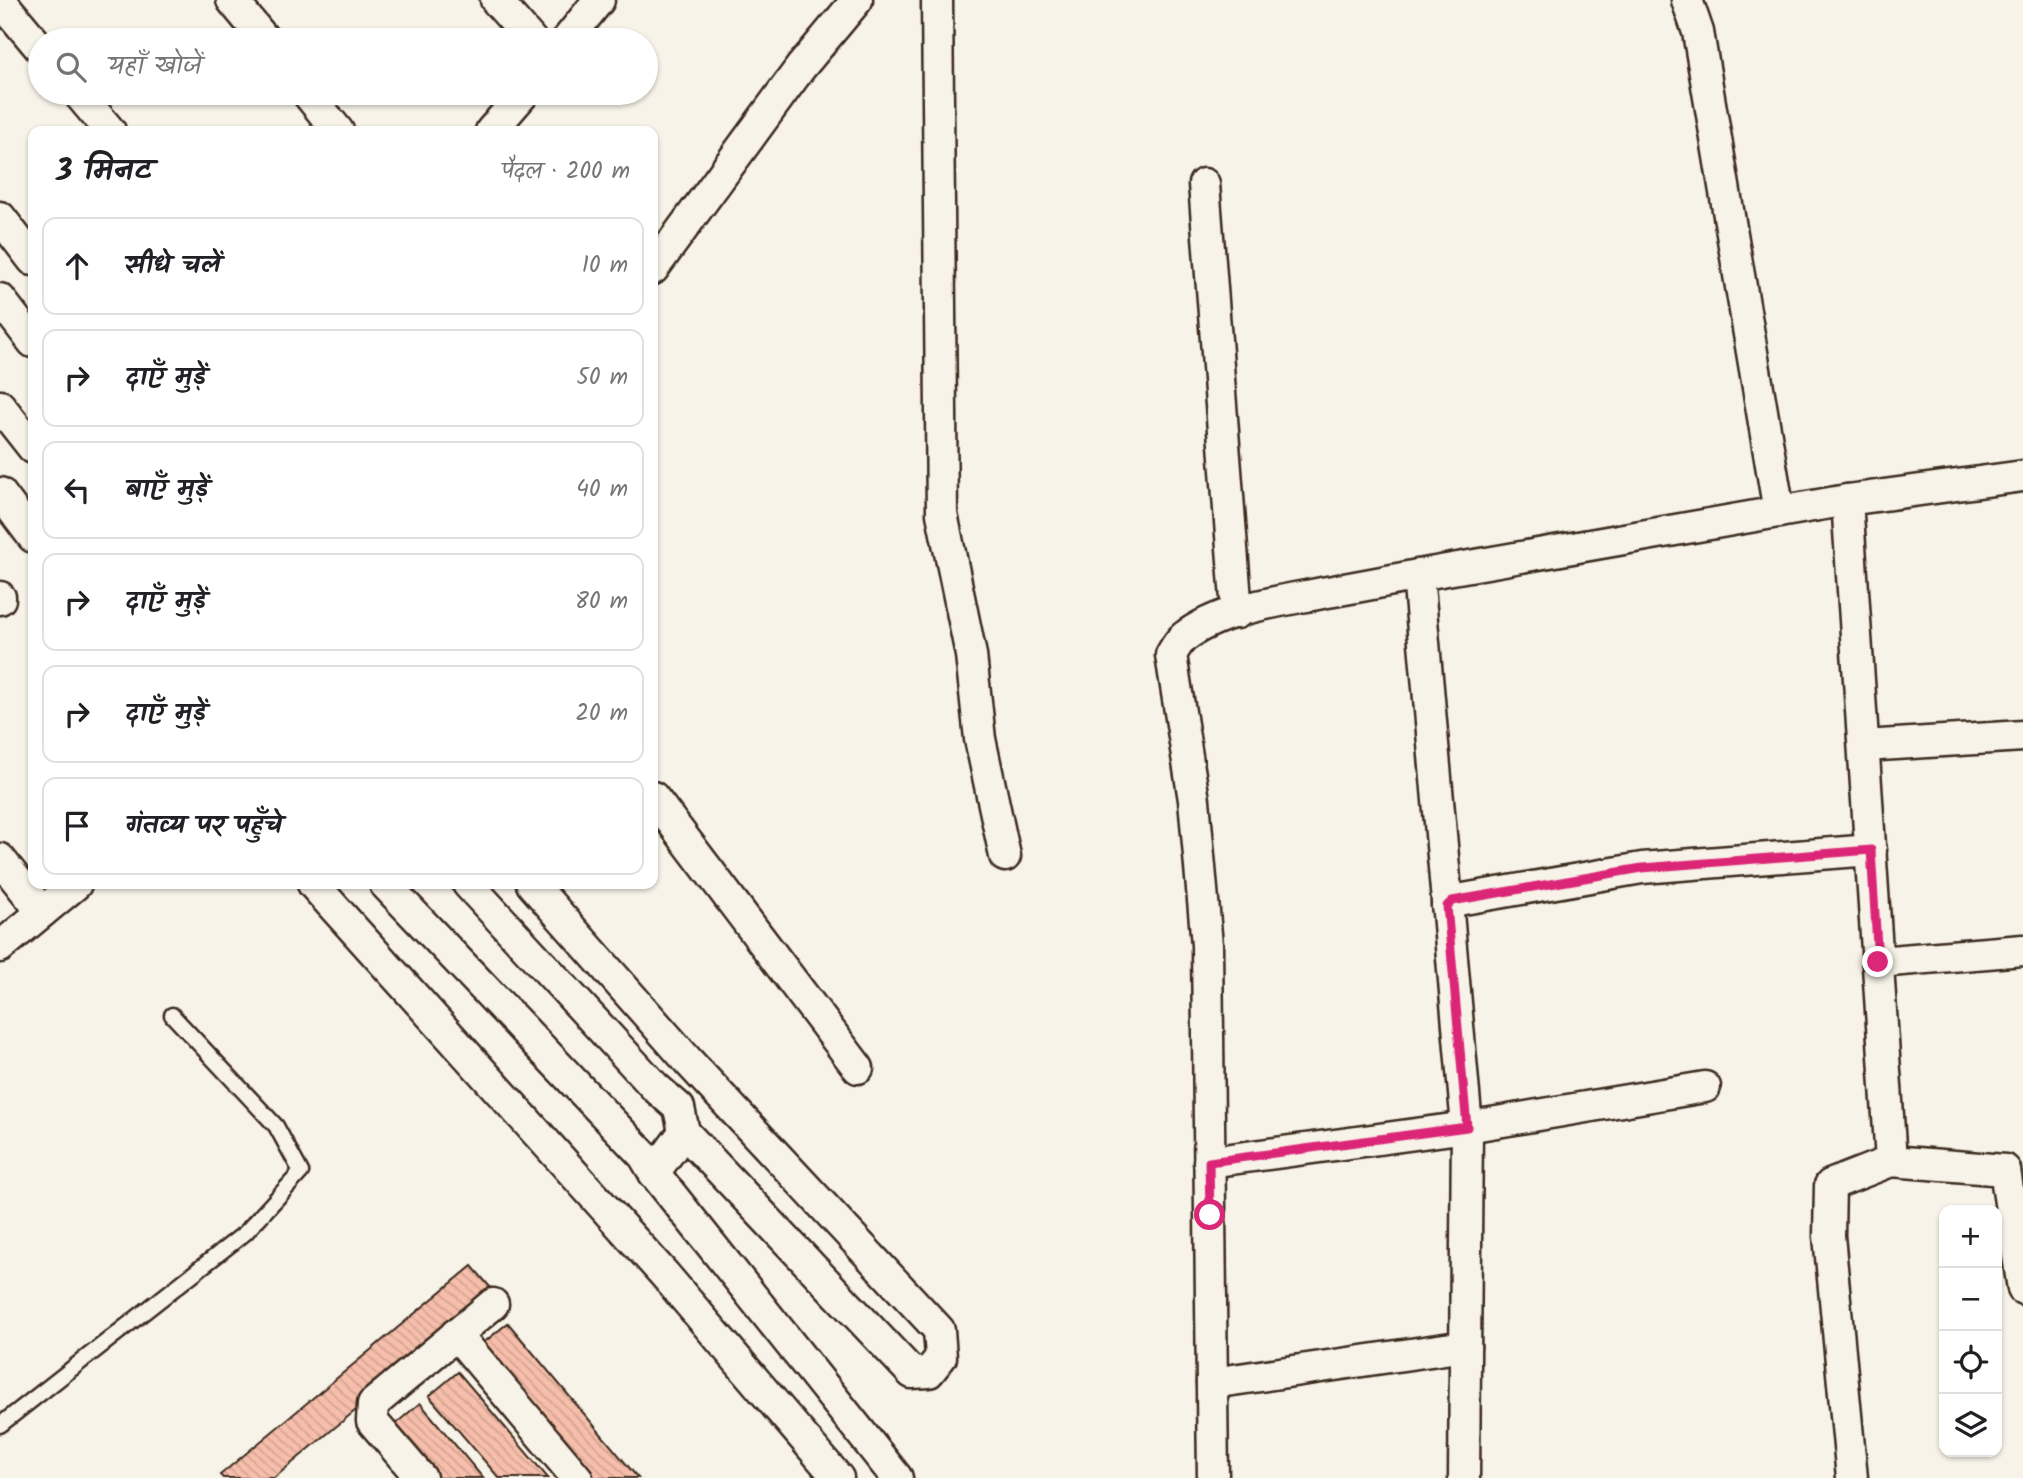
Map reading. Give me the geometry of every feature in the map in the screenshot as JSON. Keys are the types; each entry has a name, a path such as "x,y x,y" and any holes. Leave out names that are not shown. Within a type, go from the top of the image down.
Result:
{"street":[{"path":"1,0 28,33"},
{"path":"232,0 255,28"},
{"path":"496,0 520,28"},
{"path":"577,28 599,0"},
{"path":"658,262 801,67 857,0"},
{"path":"937,0 942,514 971,655 980,739 1005,856"},
{"path":"1687,0 1698,32 1779,512"},
{"path":"88,105 106,126"},
{"path":"317,105 334,126"},
{"path":"495,126 514,105"},
{"path":"1204,184 1237,612"},
{"path":"0,217 28,253"},
{"path":"0,299 28,335"},
{"path":"0,405 28,441"},
{"path":"1213,1478 1207,945 1194,800 1171,655 1176,645 1201,626 1266,604 1847,500 2023,475"},
{"path":"0,493 28,530"},
{"path":"1847,500 1891,1161"},
{"path":"1418,575 1467,1127 1464,1478"},
{"path":"1864,746 2023,736"},
{"path":"658,804 858,1068"},
{"path":"1447,906 1452,901 1642,868 1871,850"},
{"path":"0,859 42,912"},
{"path":"0,947 70,889"},
{"path":"318,889 665,1275 838,1478"},
{"path":"390,889 645,1156 654,1172 897,1478"},
{"path":"473,889 655,1087 679,1108 684,1132 912,1373 929,1372 941,1357 939,1330 689,1062 536,889"},
{"path":"1878,962 2023,950"},
{"path":"1209,1162 1467,1127 1705,1087"},
{"path":"654,1172 684,1132"},
{"path":"1852,1478 1829,1236 1830,1185 1891,1161 2005,1170 2023,1289"},
{"path":"421,1478 372,1421 373,1404 493,1304"},
{"path":"456,1335 577,1478"},
{"path":"1212,1383 1465,1346"}],"lane":[{"path":"0,1425 245,1233 301,1172 276,1126 172,1015"}],"building":[{"path":"472,1266 496,1294 274,1478 223,1478 220,1475"},
{"path":"508,1323 638,1478 586,1478 477,1348"},
{"path":"458,1372 548,1478 499,1478 429,1396"},
{"path":"420,1403 483,1478 436,1478 393,1426"}],"route":[{"path":"1210,1215 1209,1162 1467,1127 1447,906 1452,901 1642,868 1871,850 1878,962"}]}
